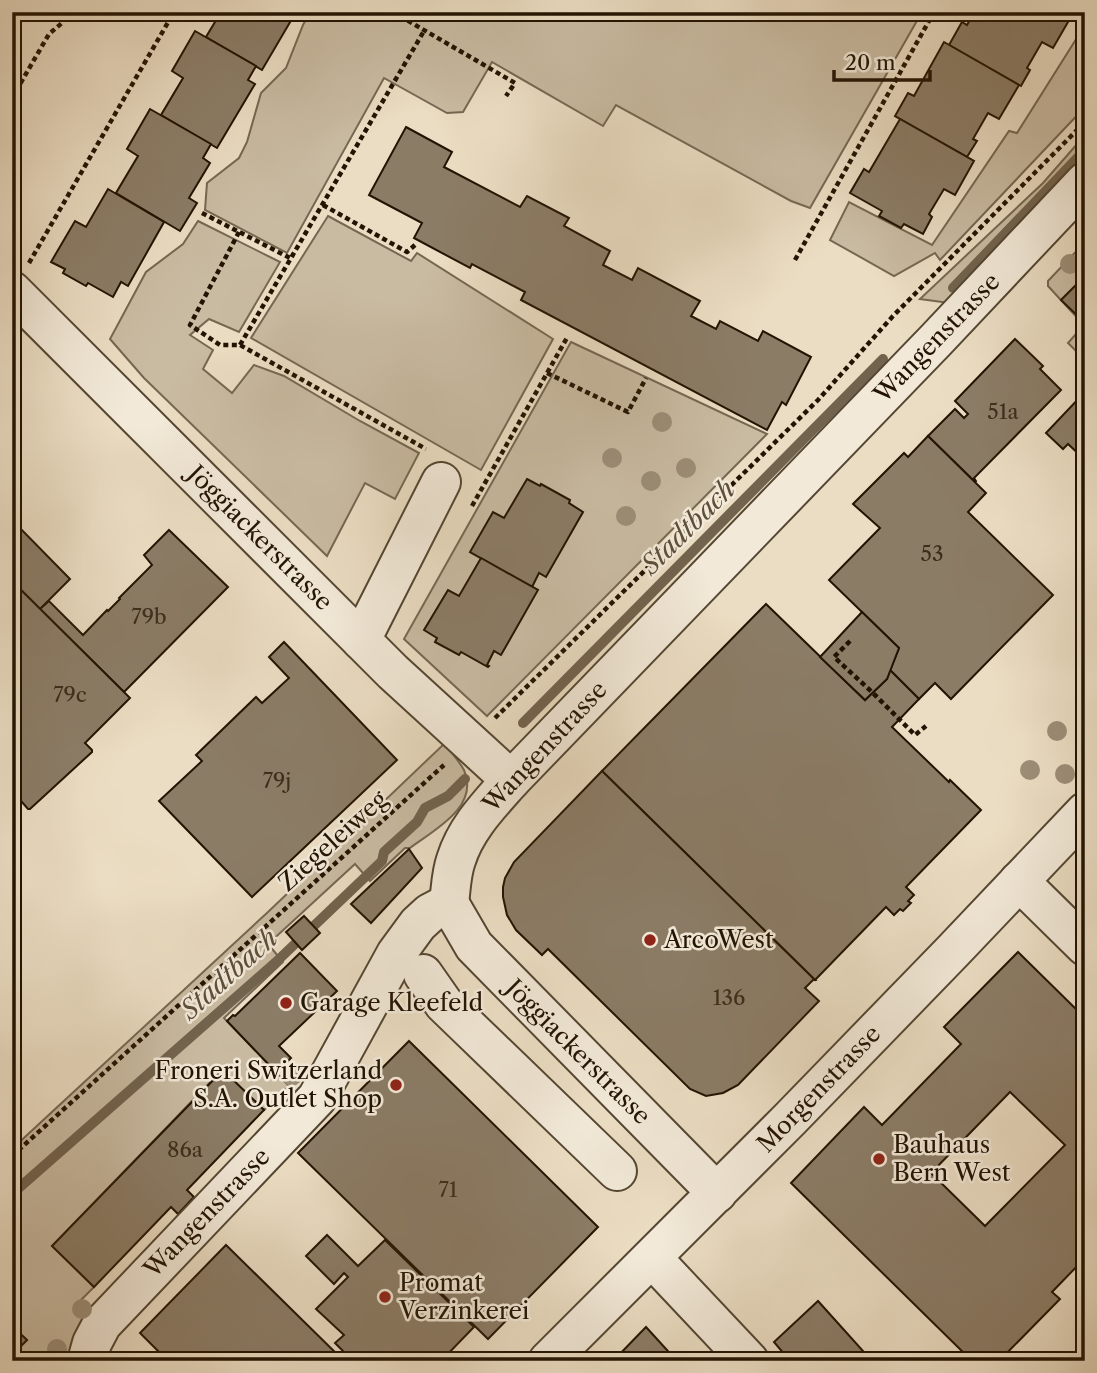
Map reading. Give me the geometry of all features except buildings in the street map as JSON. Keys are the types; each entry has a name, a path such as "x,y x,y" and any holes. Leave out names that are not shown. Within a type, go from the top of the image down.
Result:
{"street":[{"name":"Wangenstrasse","path":"87,1361 92,1343 102,1324 317,1098 342,1054 407,968 418,924 430,913 449,903 452,876 460,847 474,822 511,780 1085,182"},
{"name":"Jöggiackerstrasse","path":"18,282 361,640 511,780"},
{"path":"361,640 434,466"},
{"name":"Morgenstrasse","path":"548,1361 717,1193 1085,811"},
{"path":"1019,881 1085,946"},
{"name":"Jöggiackerstrasse","path":"449,903 474,946 717,1193"},
{"path":"341,1096 371,1028 395,995 407,968 468,937"},
{"path":"407,968 617,1171"},
{"path":"652,1258 749,1361"}],"path":[{"path":"12,98 49,34 62,23 69,12"},
{"path":"18,282 174,12"},
{"path":"393,12 515,83 506,96"},
{"path":"795,260 934,12"},
{"path":"240,345 424,31"},
{"path":"487,726 818,400 893,316 1085,122"},
{"path":"323,205 407,252 415,245"},
{"path":"202,214 292,259"},
{"path":"239,232 190,325 220,345 240,345 434,466"},
{"path":"547,373 628,412 646,378"},
{"path":"850,640 834,657 915,735 926,726"},
{"name":"Ziegeleiweg","path":"12,1156 450,760"}],"shaded area":[{"path":"310,12 922,12 810,208 791,201 616,105 603,126 492,62 463,112 447,113 384,78 287,253 205,210 207,183 239,158 247,142 261,93 286,68"},
{"path":"1085,25 1085,107 940,260 935,253 894,276 830,240 849,202 932,245 1009,131 1017,133"},
{"path":"1085,135 1085,175 964,305 920,299 1043,183"},
{"path":"328,216 411,261 417,253 553,339 481,470 251,338"},
{"path":"198,221 280,262 239,332 209,319 190,335 213,350 203,369 232,393 254,365 284,376 419,453 395,499 365,483 327,556 144,378 110,339 146,272 183,244"},
{"path":"1085,242 1085,276 1061,300 1085,323 1085,360 1068,343 1084,325 1048,286 1048,281"},
{"path":"571,342 767,434 487,716 404,639"},
{"path":"445,743 464,770 467,783 466,795 452,816 410,848 405,848 370,881 355,864 268,944 283,962 224,1018 289,1086 264,1110 222,1070 52,1246 94,1287 80,1301 95,1315 77,1361 12,1361 12,1355 27,1340 12,1326 12,1149 268,912"}],"waterway":[{"name":"Stadtbach","path":"953,288 1085,150"},
{"name":"Stadtbach","path":"523,723 883,359"},
{"name":"Stadtbach","path":"12,1194 276,962 382,861 384,852 417,822 425,808 448,796 465,779"}],"place":[{"name":"ArcoWest","path":"650,940"},
{"name":"Garage Kleefeld","path":"286,1003"},
{"name":"Froneri Switzerland S.A. Outlet Shop","path":"396,1085"},
{"name":"Bauhaus Bern West","path":"879,1159"},
{"name":"Promat Verzinkerei","path":"385,1297"}]}
